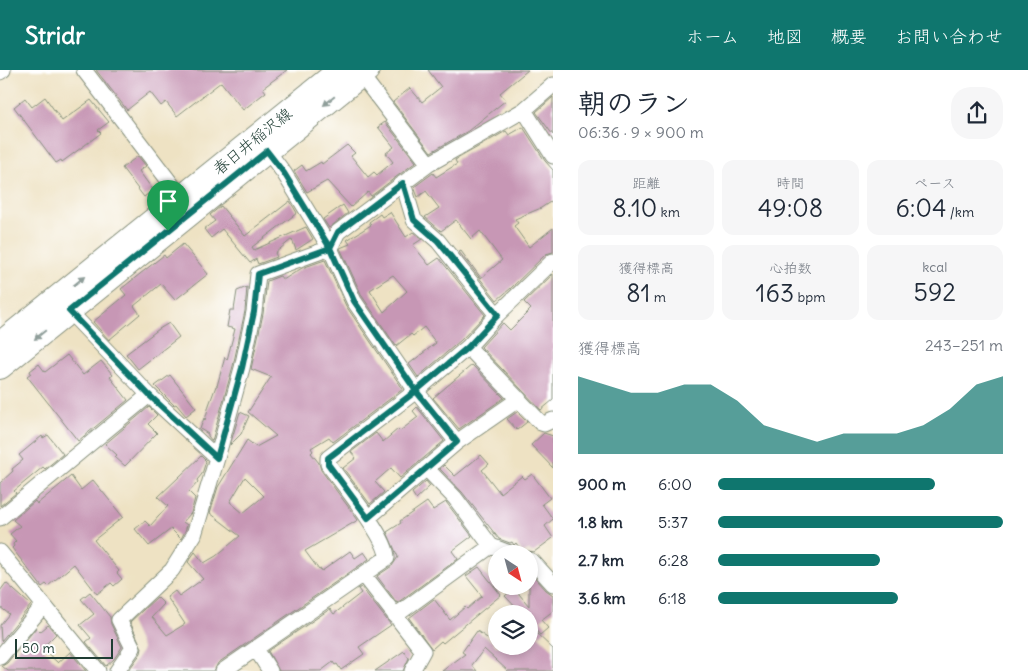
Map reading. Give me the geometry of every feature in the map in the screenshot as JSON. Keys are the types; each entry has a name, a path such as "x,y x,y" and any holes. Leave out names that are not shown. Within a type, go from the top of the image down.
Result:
{"main road":[{"name":"春日井稲沢線","path":"0,367 69,311 262,144 356,72"},
{"name":"春日井稲沢線","path":"0,344 182,198 262,144"}],"street":[{"path":"84,70 182,198"},
{"path":"356,72 429,164"},
{"path":"116,671 133,648 119,620 172,570 194,534 242,368 254,312 258,274 330,248 338,232 403,183 429,164 524,110 553,85"},
{"path":"524,110 553,156"},
{"path":"262,144 284,173 330,248 354,301 416,391 457,442"},
{"path":"403,183 414,220 438,241 498,315"},
{"path":"223,671 387,558 387,551 368,518 328,464 328,458 416,391 468,347 553,261"},
{"path":"69,311 149,395 217,458"},
{"path":"468,347 541,423 544,424 553,420"},
{"path":"0,518 149,395"},
{"path":"368,518 457,442 519,399"},
{"path":"426,468 455,498 490,545"},
{"path":"395,616 488,548"},
{"path":"0,552 98,671"},
{"path":"538,568 553,584"},
{"path":"364,575 423,650 412,671"},
{"path":"0,657 44,606"},
{"path":"256,648 270,671"}],"building":[{"path":"96,70 287,70 263,88 266,92 243,110 221,82 177,116 166,102 161,106 150,92 127,110"},
{"path":"428,70 528,70 500,93 506,100 468,131 431,152 393,102 410,88 422,102 441,87"},
{"path":"45,97 62,121 91,100 109,122 98,130 101,133 62,162 61,160 56,163 14,107 25,98 32,107"},
{"path":"553,97 553,135 536,112"},
{"path":"385,122 416,162 371,196 368,192 351,207 327,181 307,192 294,171 302,165 306,171 321,162 322,164 347,145 355,153 351,156 368,177 374,172 377,175 393,162 386,153 394,147 378,127"},
{"path":"523,127 553,170 553,200 541,208 515,219 518,223 514,226 529,247 553,228 553,252 546,254 497,300 459,252 461,251 481,278 502,260 480,231 471,239 456,220 441,231 425,217 439,208 426,191 418,197 414,187 433,173 436,177 457,164 455,160 506,131 509,135"},
{"path":"138,156 146,166 139,171 153,190 144,197 122,168"},
{"path":"290,201 297,213 252,247 254,250 306,227 313,239 296,250 292,239 275,253 277,257 258,264 256,259 250,263 222,229 211,238 204,229 215,221 210,215 221,206 245,236"},
{"path":"343,205 348,213 329,228 323,219"},
{"path":"390,212 406,237 413,232 422,239 413,245 429,265 439,258 485,315 461,340 418,377 409,364 436,343 424,327 413,336 411,334 396,346 362,296 340,248 350,244 347,240 371,225 369,222 380,214 382,217","holes":["393,275 407,291 384,312 370,290"]},
{"path":"183,244 208,274 175,300 161,284 134,306 140,314 109,340 93,322 126,295 121,289 164,255 166,258"},
{"path":"325,260 346,306 403,389 333,442 329,437 311,448 313,451 311,453 319,463 321,470 358,520 305,551 319,570 321,569 322,571 350,551 355,558 364,552 369,559 218,663 214,671 128,671 141,653 142,648 130,622 157,597 164,604 152,617 167,635 185,624 167,597 175,591 179,596 203,579 188,562 195,552 204,563 216,556 240,536 210,513 218,487 247,440 256,447 276,436 248,412 271,377 251,369 263,314 267,281 280,276 283,280 302,268","holes":["245,477 264,496 243,513 230,502"]},
{"path":"553,274 553,400 541,410 481,347 503,323 510,330 531,309 524,302"},
{"path":"247,287 245,311 233,366 212,441 208,434 200,429 217,386 225,357 227,360 235,329 227,327 230,310 234,310 237,291"},
{"path":"169,323 179,337 138,369 126,354"},
{"path":"67,355 83,375 101,361 113,375 110,377 128,400 78,441 27,376 39,364 45,372"},
{"path":"472,365 504,398 459,429 433,398"},
{"path":"170,375 196,408 186,416 176,404 174,405 155,386"},
{"path":"149,407 157,415 148,424 157,433 125,466 105,444"},
{"path":"417,407 444,441 400,478 391,468 375,482 384,492 370,504 343,468 356,458 351,452 376,433 383,442 398,429 400,431 418,417 413,411"},
{"path":"240,412 249,416 241,434 230,445"},
{"path":"517,412 527,422 517,430 507,419"},
{"path":"544,433 553,436 553,468 531,445"},
{"path":"48,435 63,454 45,469 43,467 14,491 16,493 0,506 0,483 23,460 19,455 42,436 43,438"},
{"path":"481,455 489,464 482,470 500,493 522,476 525,479 532,474 550,498 542,504 553,519 545,526 553,538 538,549 538,545 517,545 516,543 514,545 512,542 499,539 462,492 440,469 444,465 455,476"},
{"path":"201,456 206,461 202,474 197,480 198,482 189,492 195,498 191,513 183,522 187,525 181,539 171,529 149,546 135,529 145,521 150,526 168,506 158,497"},
{"path":"71,476 81,490 93,480 123,517 94,540 119,571 117,573 122,579 114,586 111,583 97,594 74,564 48,586 46,584 42,587 12,548 16,541 10,534 20,526 13,520 35,501 37,504"},
{"path":"426,481 430,486 416,499 412,493"},
{"path":"427,502 433,510 446,502 472,536 452,551 458,559 397,603 377,576 392,566 398,557 387,532"},
{"path":"479,567 488,578 488,595 501,595 443,643 441,641 432,649 409,618 434,599 450,620 465,607 467,609 482,596 466,576"},
{"path":"538,581 553,595 553,611 541,620 548,628 540,635 538,633 538,605 529,605 529,595 538,595"},
{"path":"6,583 31,605 1,641 0,625 9,614 0,607 0,591"},
{"path":"361,587 391,625 359,647 364,654 341,670 333,662 321,671 279,671 268,651 330,609 334,614 361,593 358,589"},
{"path":"90,592 110,617 111,624 122,647 114,659 106,666 86,642 91,638 80,625 94,614 81,599"},
{"path":"506,595 520,595 528,605 514,605 505,596"},
{"path":"48,625 56,634 42,648 58,663 70,652 86,671 8,671 2,666 7,663 36,628 40,632"},
{"path":"477,631 488,639 488,653 484,649 472,665 477,671 442,671 465,654 462,652"},
{"path":"538,635 553,649 553,671 508,671 491,655 538,655"},
{"path":"404,651 409,658 403,671 375,671"}],"route":[{"path":"168,231 69,311 149,395 217,458 242,368 254,312 258,274 330,248 354,301 416,391 457,442 368,518 328,464 328,458 416,391 468,347 498,315 438,241 414,220 403,183 338,232 330,248 284,173 267,151 168,231"}]}
